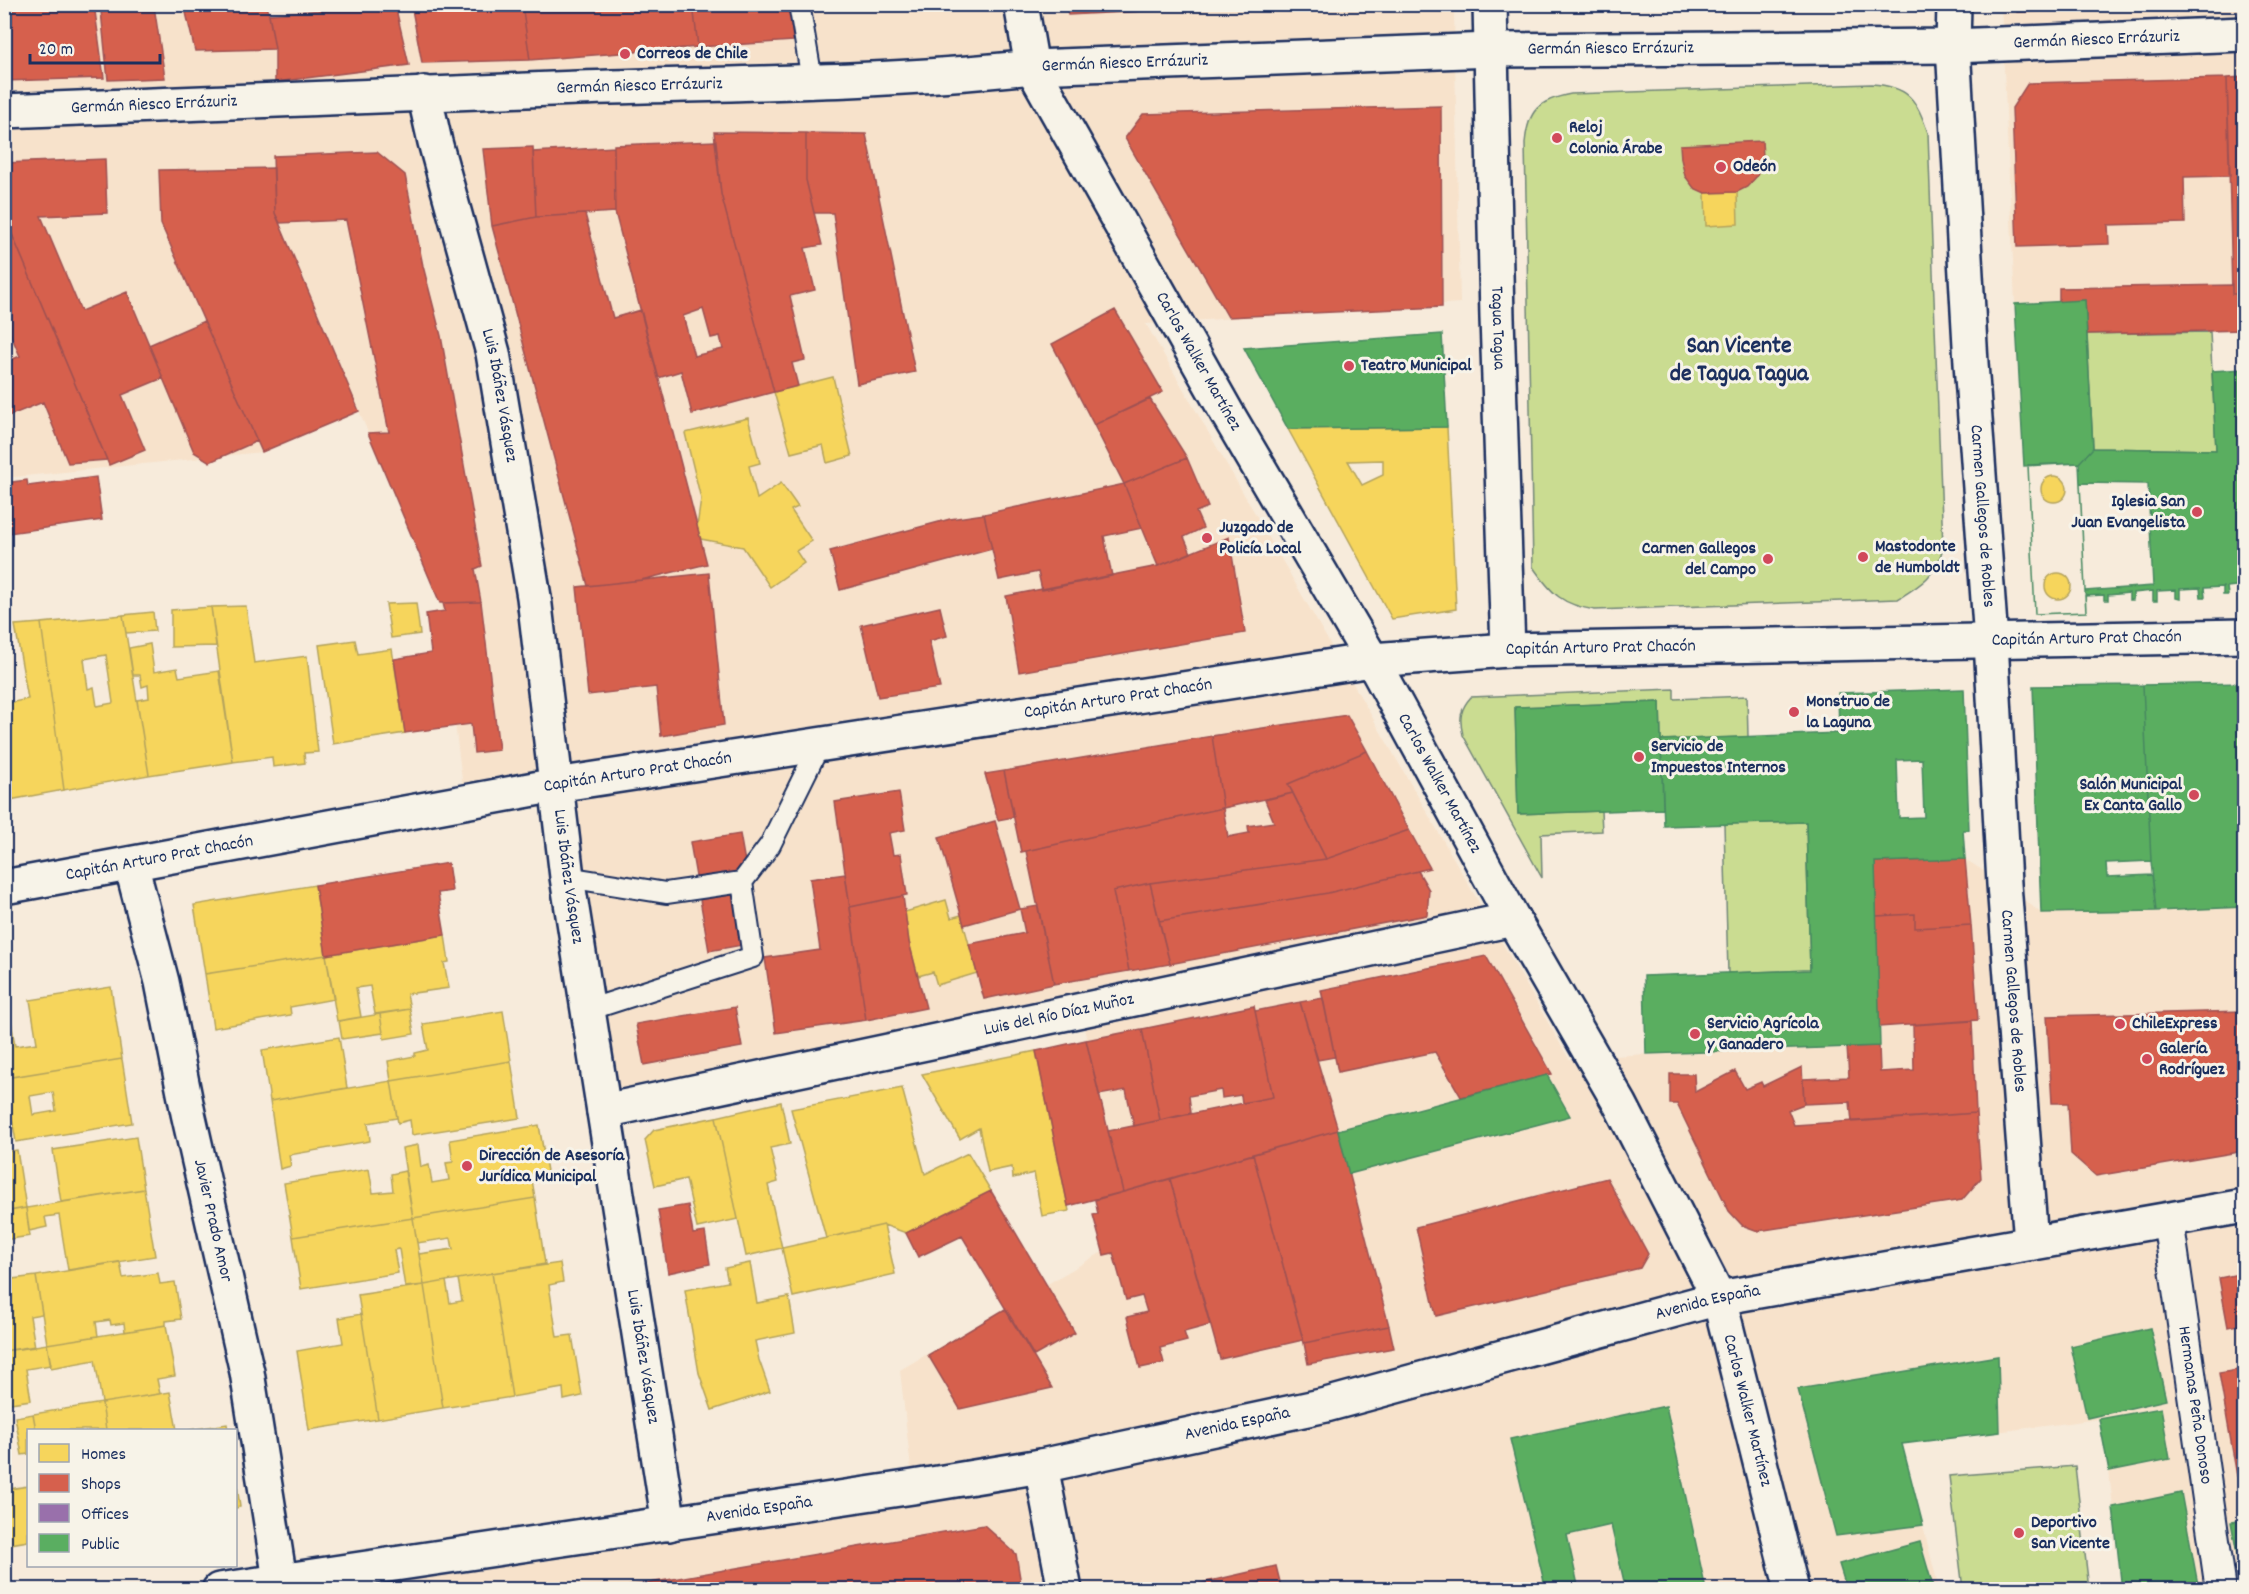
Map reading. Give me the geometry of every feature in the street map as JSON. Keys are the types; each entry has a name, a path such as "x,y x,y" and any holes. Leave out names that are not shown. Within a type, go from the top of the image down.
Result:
{"street":[{"name":"Carlos Walker Martínez","path":"1021,4 1032,67 1227,413 1372,660 1513,919 1620,1104 1719,1298 1792,1590"},
{"name":"Tagua Tagua","path":"1490,4 1508,650"},
{"name":"Carmen Gallegos de Robles","path":"1954,4 1953,46 1971,363 1991,641 2004,884 2031,1243"},
{"name":"Germán Riesco Errázuriz","path":"4,111 424,93 974,74 1032,67 1491,50 1953,46 2244,34"},
{"name":"Luis Ibáñez Vásquez","path":"424,93 435,142 493,353 534,597 567,877 669,1524"},
{"name":"Capitán Arturo Prat Chacón","path":"4,887 556,785 1372,660 1508,650 2244,636"},
{"name":"Javier Prado Amor","path":"131,864 162,982 188,1113 247,1372 280,1580"},
{"name":"Luis del Río Díaz Muñoz","path":"604,1111 1513,919"},
{"name":"Avenida España","path":"219,1590 669,1524 1041,1466 1326,1405 1719,1298 2244,1206"},
{"name":"Hermanas Peña Donoso","path":"2168,1219 2221,1590"},
{"path":"1041,1466 1065,1590"}],"lane":[{"path":"799,4 813,80"},
{"path":"567,877 666,892 742,882 770,845 820,744"},
{"path":"588,1010 753,957 742,882"}],"shaded area":[{"path":"267,4 270,14 396,4 1673,5 1454,9 1460,303 1146,324 1569,1059 1880,1046 1875,862 1965,859 2004,884 2041,913 2244,907 2244,1589 2122,1589 2109,1471 2099,1419 1902,1444 1939,1589 219,1589 913,1487 900,1370 1104,1251 1124,1195 1078,1003 604,1111 556,785 465,804 440,603 359,411 262,452 5,478 5,5"},
{"path":"2001,5 2244,5 2244,294 2015,304"}],"green space":[{"path":"1871,84 1894,88 1909,96 1915,103 1928,133 1943,548 1932,573 1921,584 1898,599 1595,610 1574,605 1559,597 1533,567 1525,143 1532,115 1543,103 1571,94"},
{"path":"2210,332 2216,450 2093,448 2087,334"},
{"path":"1674,689 1674,699 1747,696 1748,737 1661,740 1660,702 1515,707 1518,814 1601,811 1602,831 1541,834 1542,878 1463,735 1461,714 1467,701 1471,697"},
{"path":"1806,822 1810,970 1728,973 1724,824"},
{"name":"Deportivo San Vicente","path":"2075,1466 2089,1589 1963,1589 1949,1476"}],"building: Homes":[{"path":"1737,192 1738,224 1706,226 1705,193"},
{"path":"833,377 852,456 827,463 823,445 791,453 774,392"},
{"path":"748,418 760,463 749,466 757,499 781,483 798,507 791,510 812,541 796,551 804,563 770,587 743,547 701,539 697,527 701,499 685,433"},
{"path":"1447,427 1456,609 1392,619 1288,429","holes":["1383,460 1383,475 1362,485 1348,461"]},
{"path":"2054,476 2063,480 2067,489 2063,498 2054,502 2045,498 2041,489 2045,480"},
{"path":"2058,573 2067,577 2071,586 2067,595 2058,599 2049,595 2045,586 2049,577"},
{"path":"416,603 420,634 391,638 386,604"},
{"path":"246,606 254,663 307,656 318,752 304,753 305,763 273,767 272,757 233,762 211,607"},
{"path":"211,607 216,646 171,647 171,610"},
{"path":"153,612 155,631 126,633 123,615"},
{"path":"123,615 149,775 64,790 41,623","holes":["106,655 113,703 97,706 94,687 88,689 84,659"]},
{"path":"41,623 64,790 4,801 4,704 28,699 15,625"},
{"path":"355,640 358,654 392,649 405,733 333,744 319,645"},
{"path":"150,644 154,672 177,668 179,677 219,671 233,762 149,775 137,700 149,698 148,685 142,687 140,675 133,675 129,648"},
{"path":"315,885 326,955 205,974 194,905"},
{"path":"946,900 951,918 961,915 977,973 937,985 933,972 918,976 909,942 905,912"},
{"path":"445,935 449,962 444,963 449,988 407,994 410,1009 375,1014 370,986 356,988 361,1017 337,1021 326,955"},
{"path":"326,955 334,999 290,1007 291,1015 213,1028 205,974"},
{"path":"111,987 122,1059 5,1078 4,1015 10,1014 15,1046 37,1043 30,1000"},
{"path":"410,1009 414,1034 384,1039 380,1014"},
{"path":"503,1011 511,1061 391,1081 388,1061 415,1056 415,1053 428,1050 423,1024"},
{"path":"380,1014 383,1033 342,1039 339,1021"},
{"path":"339,1037 347,1088 270,1101 262,1050"},
{"path":"1036,1051 1069,1211 1042,1216 1034,1173 1013,1178 1012,1167 988,1172 979,1128 960,1139 922,1074"},
{"path":"122,1059 132,1123 16,1142 5,1078","holes":["53,1092 56,1111 33,1115 30,1096"]},
{"path":"511,1061 520,1118 412,1135 410,1120 398,1123 391,1081"},
{"path":"4,1078 13,1128 4,1130"},
{"path":"391,1081 397,1118 368,1123 370,1141 289,1155 291,1166 280,1169 270,1101"},
{"path":"902,1088 925,1174 968,1153 991,1191 906,1233 884,1225 826,1238 791,1109"},
{"path":"781,1102 790,1144 770,1148 778,1182 768,1185 782,1248 746,1256 716,1117"},
{"path":"716,1117 738,1219 697,1228 686,1179 655,1186 645,1140 654,1130"},
{"path":"539,1125 548,1177 532,1180 535,1198 413,1218 402,1148 418,1145 421,1167 429,1165 432,1183 449,1180 446,1163 453,1162 450,1140"},
{"path":"136,1137 144,1189 61,1202 53,1150"},
{"path":"17,1150 26,1208 4,1212 4,1152"},
{"path":"369,1169 373,1193 393,1191 391,1174 405,1171 413,1218 293,1237 284,1183"},
{"path":"144,1189 155,1256 68,1270 59,1215 45,1217 47,1227 29,1231 26,1208"},
{"path":"535,1198 545,1264 424,1285 419,1254 453,1249 451,1238 417,1243 413,1218"},
{"path":"26,1208 30,1236 4,1240 4,1212"},
{"path":"413,1218 424,1285 405,1287 399,1249 394,1250 398,1273 301,1289 293,1237"},
{"path":"884,1225 895,1274 793,1297 782,1248"},
{"path":"120,1262 123,1278 158,1273 160,1284 175,1282 181,1319 166,1321 166,1325 125,1332 124,1323 111,1325 110,1320 96,1322 98,1336 47,1344 36,1276"},
{"path":"560,1263 563,1282 549,1285 557,1337 572,1335 582,1396 564,1400 563,1388 512,1397 492,1273"},
{"path":"750,1263 757,1303 789,1297 795,1333 755,1341 770,1391 712,1410 699,1373 685,1290 728,1282 725,1268"},
{"path":"492,1273 512,1397 443,1408 424,1285 446,1281 450,1303 462,1301 458,1279"},
{"path":"36,1276 42,1314 30,1316 35,1347 4,1351 4,1280"},
{"path":"424,1285 443,1408 378,1419 358,1295"},
{"path":"361,1314 378,1419 309,1430 297,1351 343,1343 339,1318"},
{"path":"166,1325 175,1376 157,1379 160,1394 102,1403 95,1360 51,1368 47,1344"},
{"path":"47,1344 51,1365 26,1369 31,1400 4,1404 4,1351"},
{"path":"170,1392 177,1429 106,1429 102,1403"},
{"path":"102,1403 106,1429 36,1429 33,1414"},
{"path":"33,1414 36,1429 27,1429 27,1454 22,1455 15,1417"},
{"path":"227,1424 228,1429 195,1429"},
{"path":"237,1485 240,1507 237,1508"},
{"path":"27,1486 27,1541 4,1545 4,1490"}],"building: Shops":[{"path":"4,4 94,4 104,78 4,81"},
{"path":"184,4 267,4 275,49 195,51"},
{"path":"411,4 522,4 530,60 422,63"},
{"path":"522,4 693,4 698,47 530,60"},
{"path":"693,4 789,4 793,41 698,47"},
{"path":"1066,4 1164,4 1165,10 1068,15"},
{"path":"1164,4 1267,4 1165,10"},
{"path":"2016,4 2110,4 2111,9 2017,12"},
{"path":"2110,4 2158,4 2158,7 2111,9"},
{"path":"2158,4 2189,4 2189,6 2158,7"},
{"path":"395,5 409,65 275,82 275,49 269,14"},
{"path":"154,6 165,78 108,80 101,11"},
{"path":"2244,77 2244,294 2232,294 2227,78"},
{"path":"2227,78 2230,176 2184,177 2185,223 2108,225 2109,244 2017,247 2012,108 2028,83"},
{"path":"1441,106 1442,307 1228,317 1125,138 1143,114"},
{"path":"714,132 806,133 806,180 822,245 805,248 815,290 790,296 805,360 792,363 798,386 774,392 721,194"},
{"path":"806,133 866,134 915,372 857,384 833,213 814,213 806,180"},
{"path":"716,141 721,194 774,392 692,414 681,371 658,378 615,212 614,145","holes":["703,309 711,338 720,336 723,349 694,356 683,316"]},
{"name":"Odeón","path":"1762,141 1763,157 1757,176 1747,187 1737,192 1705,193 1694,188 1685,176 1680,145"},
{"path":"533,147 536,217 492,226 483,149"},
{"path":"614,147 615,212 536,217 533,152"},
{"path":"377,152 405,175 423,266 441,336 482,566 475,569 481,602 440,603 368,433 389,432 346,220 280,223 275,213 273,156"},
{"path":"105,159 107,213 41,216 81,311 127,292 163,378 122,395 145,450 109,465 4,215 4,163"},
{"path":"274,168 275,213 359,411 262,452 161,224 159,170"},
{"path":"585,214 613,318 641,310 707,564 641,580 588,586 492,226 536,217"},
{"path":"4,215 107,460 68,463 43,402 4,418 4,363 20,356 4,319"},
{"path":"2232,285 2232,294 2244,294 2244,330 2087,334 2085,300 2059,302 2059,288"},
{"path":"1115,310 1163,392 1094,425 1052,344"},
{"path":"204,321 257,441 210,462 194,452 149,345"},
{"path":"1150,399 1187,458 1124,484 1094,425"},
{"path":"1187,458 1208,507 1196,512 1203,528 1184,537 1191,553 1158,566 1124,484"},
{"path":"96,477 102,520 9,533 7,518 4,519 4,483 27,480 28,486"},
{"path":"1124,484 1142,528 1104,536 1112,576 1042,590 1038,572 999,580 984,514"},
{"path":"984,514 992,549 840,590 830,551 950,519"},
{"path":"1229,537 1245,633 1019,672 1006,596 1158,566"},
{"path":"709,573 724,725 661,736 656,687 588,695 577,587"},
{"path":"481,602 499,750 474,753 471,724 405,733 394,659 431,653 426,614 445,611 443,603"},
{"path":"940,607 947,636 929,641 940,688 878,697 861,625"},
{"path":"1347,715 1367,751 1288,784 1293,793 1223,808 1212,736"},
{"path":"1212,736 1223,808 1021,852 1004,771"},
{"path":"1367,751 1409,830 1326,859 1288,784"},
{"path":"1004,771 1014,817 998,820 985,774"},
{"path":"899,792 905,830 889,833 893,855 901,854 907,895 850,907 835,802"},
{"path":"1293,793 1326,859 1150,883 1113,891 1129,971 1054,984 1026,851 1223,808 1228,837 1249,833 1248,826 1274,822 1265,800"},
{"path":"995,821 1020,909 964,925 939,837"},
{"path":"1409,830 1430,868 1328,893 1159,921 1150,883 1326,859"},
{"path":"740,834 759,942 709,951 690,842"},
{"path":"1965,859 1971,925 1915,928 1915,914 1876,916 1875,862"},
{"path":"448,863 452,891 438,893 445,935 326,955 315,885"},
{"path":"1418,871 1429,890 1427,915 1170,964 1159,921 1328,893"},
{"path":"845,874 866,1020 776,1033 765,958 820,950 810,879"},
{"path":"1150,883 1170,964 1129,971 1113,891"},
{"path":"903,896 909,942 926,1008 866,1020 850,907"},
{"path":"1038,906 1054,984 984,999 969,944 1025,933 1020,909"},
{"path":"1915,914 1915,928 1971,925 1978,1020 1879,1027 1876,916"},
{"path":"1486,956 1552,1074 1461,1097 1435,1052 1338,1072 1321,990"},
{"path":"1323,998 1335,1057 1318,1060 1300,1002"},
{"path":"1300,1002 1338,1130 1123,1192 1108,1131 1273,1097 1255,1011"},
{"path":"1254,1006 1273,1097 1242,1103 1241,1095 1222,1098 1221,1090 1189,1096 1191,1113 1160,1120 1142,1029"},
{"path":"735,1007 742,1047 644,1065 636,1024"},
{"name":"Galería Rodríguez","path":"2244,1011 2244,1151 2096,1176 2071,1154 2068,1103 2052,1103 2047,1016"},
{"path":"1972,1021 1976,1113 1852,1122 1850,1102 1804,1104 1803,1079 1849,1077 1847,1047 1879,1046 1880,1072 1914,1070 1913,1025"},
{"path":"1142,1029 1160,1120 1134,1126 1126,1090 1099,1095 1086,1040"},
{"path":"1086,1040 1123,1192 1068,1206 1036,1051"},
{"path":"1802,1067 1804,1104 1788,1110 1794,1125 1976,1113 1981,1178 1962,1200 1758,1231 1742,1225 1729,1211 1677,1104 1670,1104 1670,1074 1694,1074 1695,1092 1735,1071 1745,1089 1761,1082 1763,1086"},
{"path":"1338,1130 1389,1326 1304,1343 1253,1154"},
{"path":"1253,1154 1303,1340 1220,1359 1170,1179"},
{"path":"1607,1178 1648,1254 1640,1268 1436,1316 1416,1227"},
{"path":"1170,1179 1210,1325 1184,1332 1187,1341 1160,1348 1164,1363 1140,1368 1127,1317 1147,1312 1142,1296 1126,1300 1113,1253 1104,1255 1093,1215 1098,1214 1095,1200"},
{"path":"991,1191 1075,1333 1034,1356 962,1236 918,1257 906,1233"},
{"path":"688,1205 693,1234 705,1232 710,1264 668,1273 658,1210"},
{"path":"2244,1273 2244,1324 2228,1327 2219,1278"},
{"path":"1005,1309 1052,1388 960,1409 928,1355"},
{"path":"1389,1326 1394,1348 1308,1364 1304,1343"},
{"path":"2244,1369 2244,1474 2237,1476 2219,1373"},
{"path":"984,1525 1016,1554 1022,1590 609,1590"},
{"path":"1276,1566 1282,1590 1171,1590"}],"building: Offices":[{"path":"1361,4 1440,4 1440,6 1362,9"}],"building: Public":[{"path":"2085,300 2093,448 2079,463 2024,466 2015,304"},
{"name":"Teatro Municipal","path":"1442,334 1447,427 1288,429 1244,348"},
{"name":"Iglesia San Juan Evangelista","path":"2244,369 2244,585 2227,587 2228,595 2223,595 2223,587 2204,588 2205,597 2201,597 2200,588 2180,589 2180,599 2176,598 2176,590 2157,591 2157,601 2153,601 2153,591 2133,593 2133,600 2129,600 2129,593 2108,595 2108,600 2104,600 2104,595 2085,596 2086,612 2035,614 2028,465 2079,463 2093,448 2216,450 2212,371","holes":["2080,483 2148,484 2153,586 2085,591"]},
{"path":"2079,463 2086,612 2035,614 2028,465"},
{"name":"Salón Municipal Ex Canta Gallo","path":"2244,683 2244,791 2240,792 2241,798 2244,798 2244,819 2241,819 2242,832 2244,832 2244,907 2156,911 2151,861 2143,685"},
{"path":"2143,685 2151,861 2106,863 2107,877 2152,875 2156,911 2041,913 2033,686"},
{"path":"1964,689 1969,830 1963,830 1965,859 1875,862 1880,1046 1646,1054 1644,976 1810,970 1806,822 1664,826 1661,740 1839,733 1838,693","holes":["1922,759 1924,817 1899,818 1897,760"]},
{"path":"1660,702 1663,809 1518,814 1515,707"},
{"path":"1547,1075 1570,1116 1349,1174 1338,1130"},
{"path":"2150,1328 2166,1400 2087,1418 2071,1346"},
{"path":"1998,1356 2000,1432 1902,1444 1923,1525 1836,1536 1798,1389"},
{"path":"1666,1406 1706,1590 1626,1590 1611,1525 1567,1535 1579,1590 1546,1590 1510,1439"},
{"path":"2161,1408 2170,1459 2109,1471 2099,1419"},
{"path":"2181,1493 2198,1585 2177,1590 2122,1590 2113,1507"},
{"path":"2244,1520 2244,1585 2243,1585 2231,1522"},
{"path":"1920,1542 1934,1590 1847,1590 1839,1564"}],"place":[{"name":"Correos de Chile","path":"625,54"},
{"name":"Reloj Colonia Árabe","path":"1557,138"},
{"name":"Odeón","path":"1721,167"},
{"name":"Teatro Municipal","path":"1349,366"},
{"name":"Iglesia San Juan Evangelista","path":"2197,512"},
{"name":"Juzgado de Policía Local","path":"1207,538"},
{"name":"Mastodonte de Humboldt","path":"1863,557"},
{"name":"Carmen Gallegos del Campo","path":"1768,559"},
{"name":"Monstruo de la Laguna","path":"1794,712"},
{"name":"Servicio de Impuestos Internos","path":"1639,757"},
{"name":"Salón Municipal Ex Canta Gallo","path":"2194,795"},
{"name":"ChileExpress","path":"2120,1024"},
{"name":"Servicio Agrícola y Ganadero","path":"1695,1034"},
{"name":"Galería Rodríguez","path":"2147,1059"},
{"name":"Dirección de Asesoría Jurídica Municipal","path":"467,1166"},
{"name":"Deportivo San Vicente","path":"2019,1533"}],"district":[{"name":"San Vicente de Tagua Tagua","path":"1739,361"}]}
